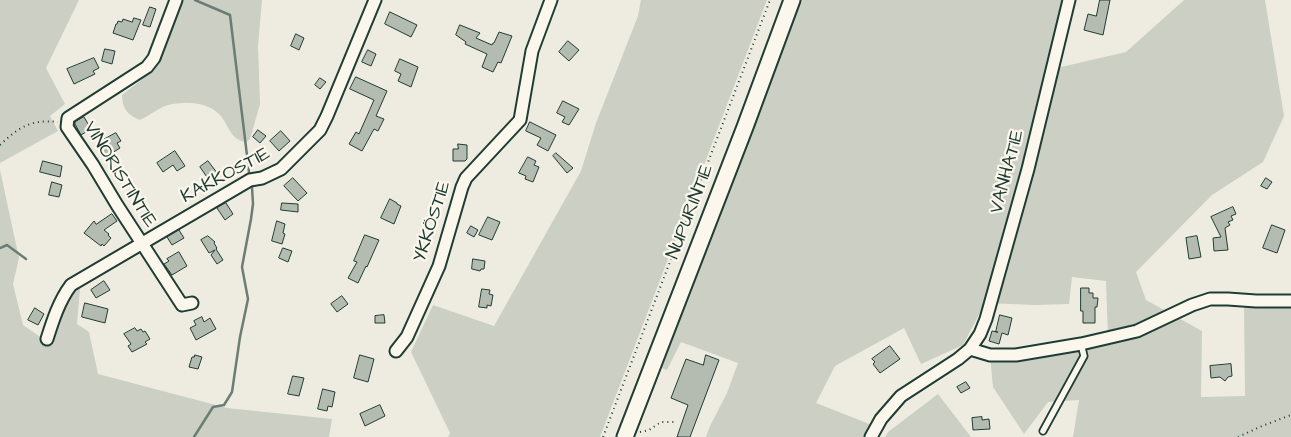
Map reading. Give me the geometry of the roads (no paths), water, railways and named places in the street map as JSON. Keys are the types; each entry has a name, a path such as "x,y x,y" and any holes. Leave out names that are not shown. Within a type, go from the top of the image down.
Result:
{"main road":[{"name":"NUPURINTIE","path":"632,435 792,0"}],"street":[{"name":"VINORISTINTIE","path":"176,0 154,58 148,67 68,118 67,127 182,305 192,303"},
{"name":"KAKKOSTIE","path":"47,339 54,316 71,285 250,180 262,178 281,169 320,130 332,106 376,0"},
{"name":"YKKÖSTIE","path":"396,351 407,338 439,266 466,178 520,120 532,51 551,0"},
{"name":"VANHATIE","path":"970,349 980,334 986,319 1028,170 1069,0"},
{"path":"871,437 881,419 901,396 958,359 970,349 990,355 1008,355 1081,344 1137,331 1192,305 1210,299 1291,300"}],"lane":[{"path":"1043,431 1084,356 1081,344"}],"waterway":[{"path":"195,0 230,15 249,172"},
{"path":"194,437 213,407 224,405 232,392 248,299 242,267 253,204 252,187"},
{"path":"0,248 7,245 26,259"}]}
